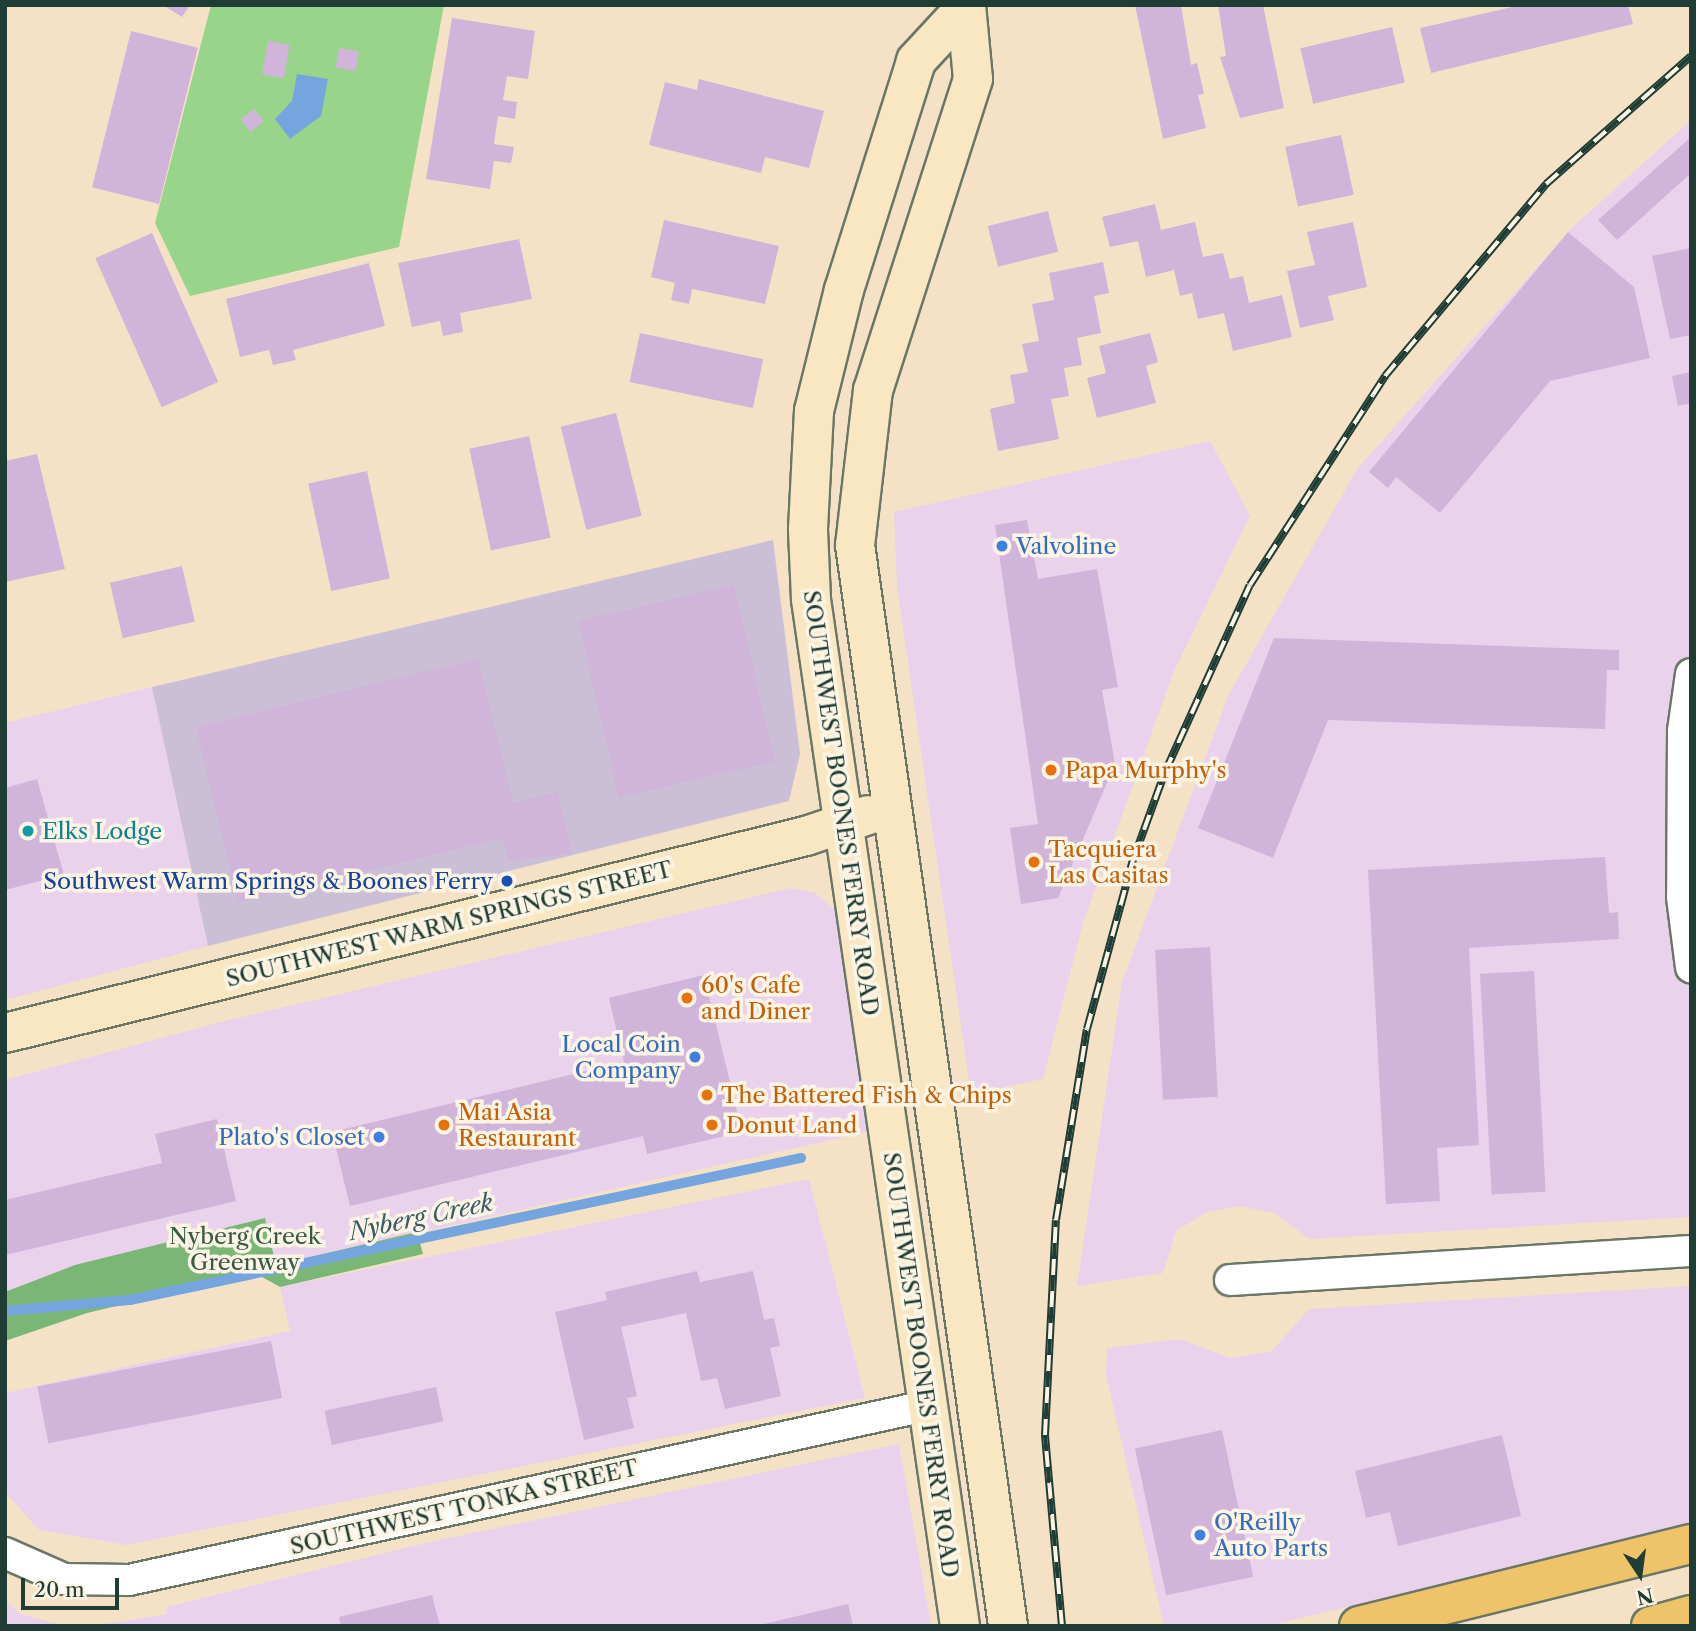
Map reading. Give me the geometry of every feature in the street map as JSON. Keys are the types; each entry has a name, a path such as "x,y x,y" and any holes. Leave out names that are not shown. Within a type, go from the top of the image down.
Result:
{"highway":[{"path":"1359,1626 1691,1544"},
{"path":"1651,1626 1691,1615"}],"main road":[{"name":"SOUTHWEST BOONES FERRY ROAD","path":"960,6 974,79 873,390 860,461 856,558 1008,1626"},
{"name":"SOUTHWEST BOONES FERRY ROAD","path":"960,6 916,61 844,290 814,411 811,599 846,822 926,1406 960,1626"},
{"name":"SOUTHWEST WARM SPRINGS STREET","path":"5,1033 846,822 891,807"}],"street":[{"path":"1691,674 1683,730 1682,897 1691,967"},
{"path":"1230,1280 1691,1251"},
{"name":"SOUTHWEST TONKA STREET","path":"5,1553 64,1579 129,1580 926,1406"}],"shaded area":[{"path":"1691,120 1691,1217 1309,1239 1274,1213 1239,1206 1207,1212 1176,1231 1163,1273 1077,1286 1122,982 1228,696 1357,469 1574,226"},
{"path":"1210,441 1250,516 1174,671 1083,923 1043,1079 971,1094 897,587 894,512"},
{"path":"773,540 800,754 789,801 208,946 152,687"},
{"path":"152,687 208,946 5,1000 5,723"},
{"path":"791,888 815,893 835,910 847,935 871,1131 275,1265 264,1218 5,1292 5,1080 221,1022"},
{"path":"809,1179 865,1398 126,1545 39,1530 5,1492 5,1393 290,1331 280,1287"},
{"path":"1691,1286 1691,1526 1267,1626 1164,1626 1106,1375 1107,1348 1179,1339 1230,1358 1272,1351 1309,1309"},
{"path":"899,1444 931,1626 91,1626 167,1614 166,1607 430,1542"},
{"path":"5,1600 20,1614 66,1626 5,1626"}],"green space":[{"path":"211,5 444,5 399,247 190,296 155,223"},
{"name":"Nyberg Creek Greenway","path":"265,1218 276,1265 417,1232 423,1254 280,1287 255,1273 87,1313 5,1341 5,1292 75,1265"}],"water":[{"path":"297,74 328,79 321,116 290,139 275,119 292,101"}],"building":[{"path":"163,5 190,5 182,17"},
{"path":"1135,5 1181,5 1191,65 1197,63 1204,94 1198,95 1206,128 1163,139"},
{"path":"1218,5 1263,5 1284,108 1240,118 1220,57 1226,56"},
{"path":"1521,5 1628,5 1633,24 1431,73 1420,28"},
{"path":"452,18 535,31 528,79 507,76 503,100 517,102 515,119 498,116 494,144 514,147 511,163 494,161 490,189 426,179"},
{"path":"1392,27 1405,83 1313,104 1300,48"},
{"path":"131,31 198,48 159,204 92,187"},
{"path":"268,41 290,45 284,78 262,74"},
{"path":"339,48 359,51 356,71 336,68"},
{"path":"699,79 824,111 809,168 765,157 761,173 649,145 665,82 697,90"},
{"path":"254,109 264,122 250,132 241,119"},
{"path":"1341,135 1354,195 1298,207 1285,147"},
{"path":"1691,137 1691,173 1617,240 1598,220"},
{"path":"1155,204 1161,230 1195,222 1203,257 1223,253 1230,279 1243,276 1249,303 1282,295 1292,337 1233,351 1224,313 1198,319 1192,293 1180,296 1174,270 1146,277 1138,241 1110,247 1102,217"},
{"path":"1048,211 1058,252 998,267 988,226"},
{"path":"664,220 779,246 765,304 692,289 689,304 671,300 675,283 651,277"},
{"path":"1353,222 1367,287 1328,296 1334,320 1300,328 1287,271 1315,265 1307,232"},
{"path":"1568,232 1634,287 1650,358 1550,381 1440,513 1396,477 1388,488 1369,472"},
{"path":"152,233 218,382 162,407 95,258"},
{"path":"519,239 532,299 460,313 463,332 443,336 440,321 412,327 398,263"},
{"path":"1691,248 1691,335 1670,339 1652,256"},
{"path":"1103,262 1109,293 1094,296 1101,333 1077,338 1082,365 1064,368 1069,396 1051,399 1059,439 998,451 990,409 1015,403 1010,375 1028,372 1022,344 1039,341 1032,304 1054,300 1049,273"},
{"path":"369,263 385,326 293,350 296,360 273,365 269,350 240,357 226,299"},
{"path":"640,333 763,359 753,408 630,382"},
{"path":"1150,333 1158,362 1146,366 1156,403 1097,418 1087,378 1106,373 1099,346"},
{"path":"1691,372 1691,403 1678,406 1672,376"},
{"path":"616,413 642,516 586,530 561,427"},
{"path":"529,436 551,538 491,550 469,449"},
{"path":"37,454 65,569 5,582 5,461"},
{"path":"367,471 390,579 331,591 308,483"},
{"path":"1027,520 1038,579 1097,569 1118,687 1102,690 1115,764 1058,898 1021,904 1010,828 1038,824 995,525"},
{"path":"182,566 195,622 123,638 110,583"},
{"path":"734,585 775,761 619,797 578,621"},
{"path":"1274,638 1619,650 1619,670 1607,670 1605,729 1328,720 1273,858 1198,828"},
{"path":"478,659 513,803 558,792 572,853 509,861 503,838 238,902 196,727"},
{"name":"Elks Lodge","path":"37,779 64,875 5,890 5,788"},
{"path":"1605,857 1609,913 1618,912 1619,939 1469,948 1479,1145 1437,1148 1440,1201 1386,1204 1368,870"},
{"path":"1210,947 1218,1097 1163,1100 1155,950"},
{"path":"1534,971 1546,1192 1492,1195 1480,974"},
{"path":"704,975 742,1132 647,1154 643,1136 350,1206 332,1132 624,1062 609,998"},
{"path":"217,1119 236,1201 5,1255 5,1200 162,1163 155,1134"},
{"path":"697,1271 700,1282 753,1271 764,1320 774,1318 780,1346 770,1348 781,1396 725,1409 717,1378 701,1381 686,1313 621,1327 637,1396 627,1398 634,1428 584,1440 555,1312 607,1300 605,1292"},
{"path":"271,1341 282,1398 48,1443 37,1386"},
{"path":"436,1387 443,1421 332,1445 324,1411"},
{"name":"O'Reilly Auto Parts","path":"1222,1430 1253,1577 1166,1595 1135,1449"},
{"path":"1502,1435 1521,1516 1398,1546 1390,1512 1366,1518 1355,1471"},
{"path":"432,1595 440,1626 341,1626 339,1617"},
{"path":"848,1604 853,1626 760,1626 760,1625"}],"waterway":[{"name":"Nyberg Creek","path":"5,1311 130,1300 801,1158"}],"railway":[{"path":"1062,1626 1045,1435 1056,1220 1087,1029 1133,860 1165,772 1250,585 1385,376 1546,184 1691,56"}],"place":[{"name":"Valvoline","path":"1002,546"},
{"name":"Papa Murphy's","path":"1051,770"},
{"name":"Elks Lodge","path":"28,831"},
{"name":"Tacquiera Las Casitas","path":"1034,862"},
{"name":"Southwest Warm Springs & Boones Ferry","path":"507,881"},
{"name":"60's Cafe and Diner","path":"687,998"},
{"name":"Local Coin Company","path":"695,1057"},
{"name":"The Battered Fish & Chips","path":"707,1095"},
{"name":"Mai Asia Restaurant","path":"444,1125"},
{"name":"Donut Land","path":"712,1125"},
{"name":"Plato's Closet","path":"379,1137"},
{"name":"O'Reilly Auto Parts","path":"1200,1535"}]}
